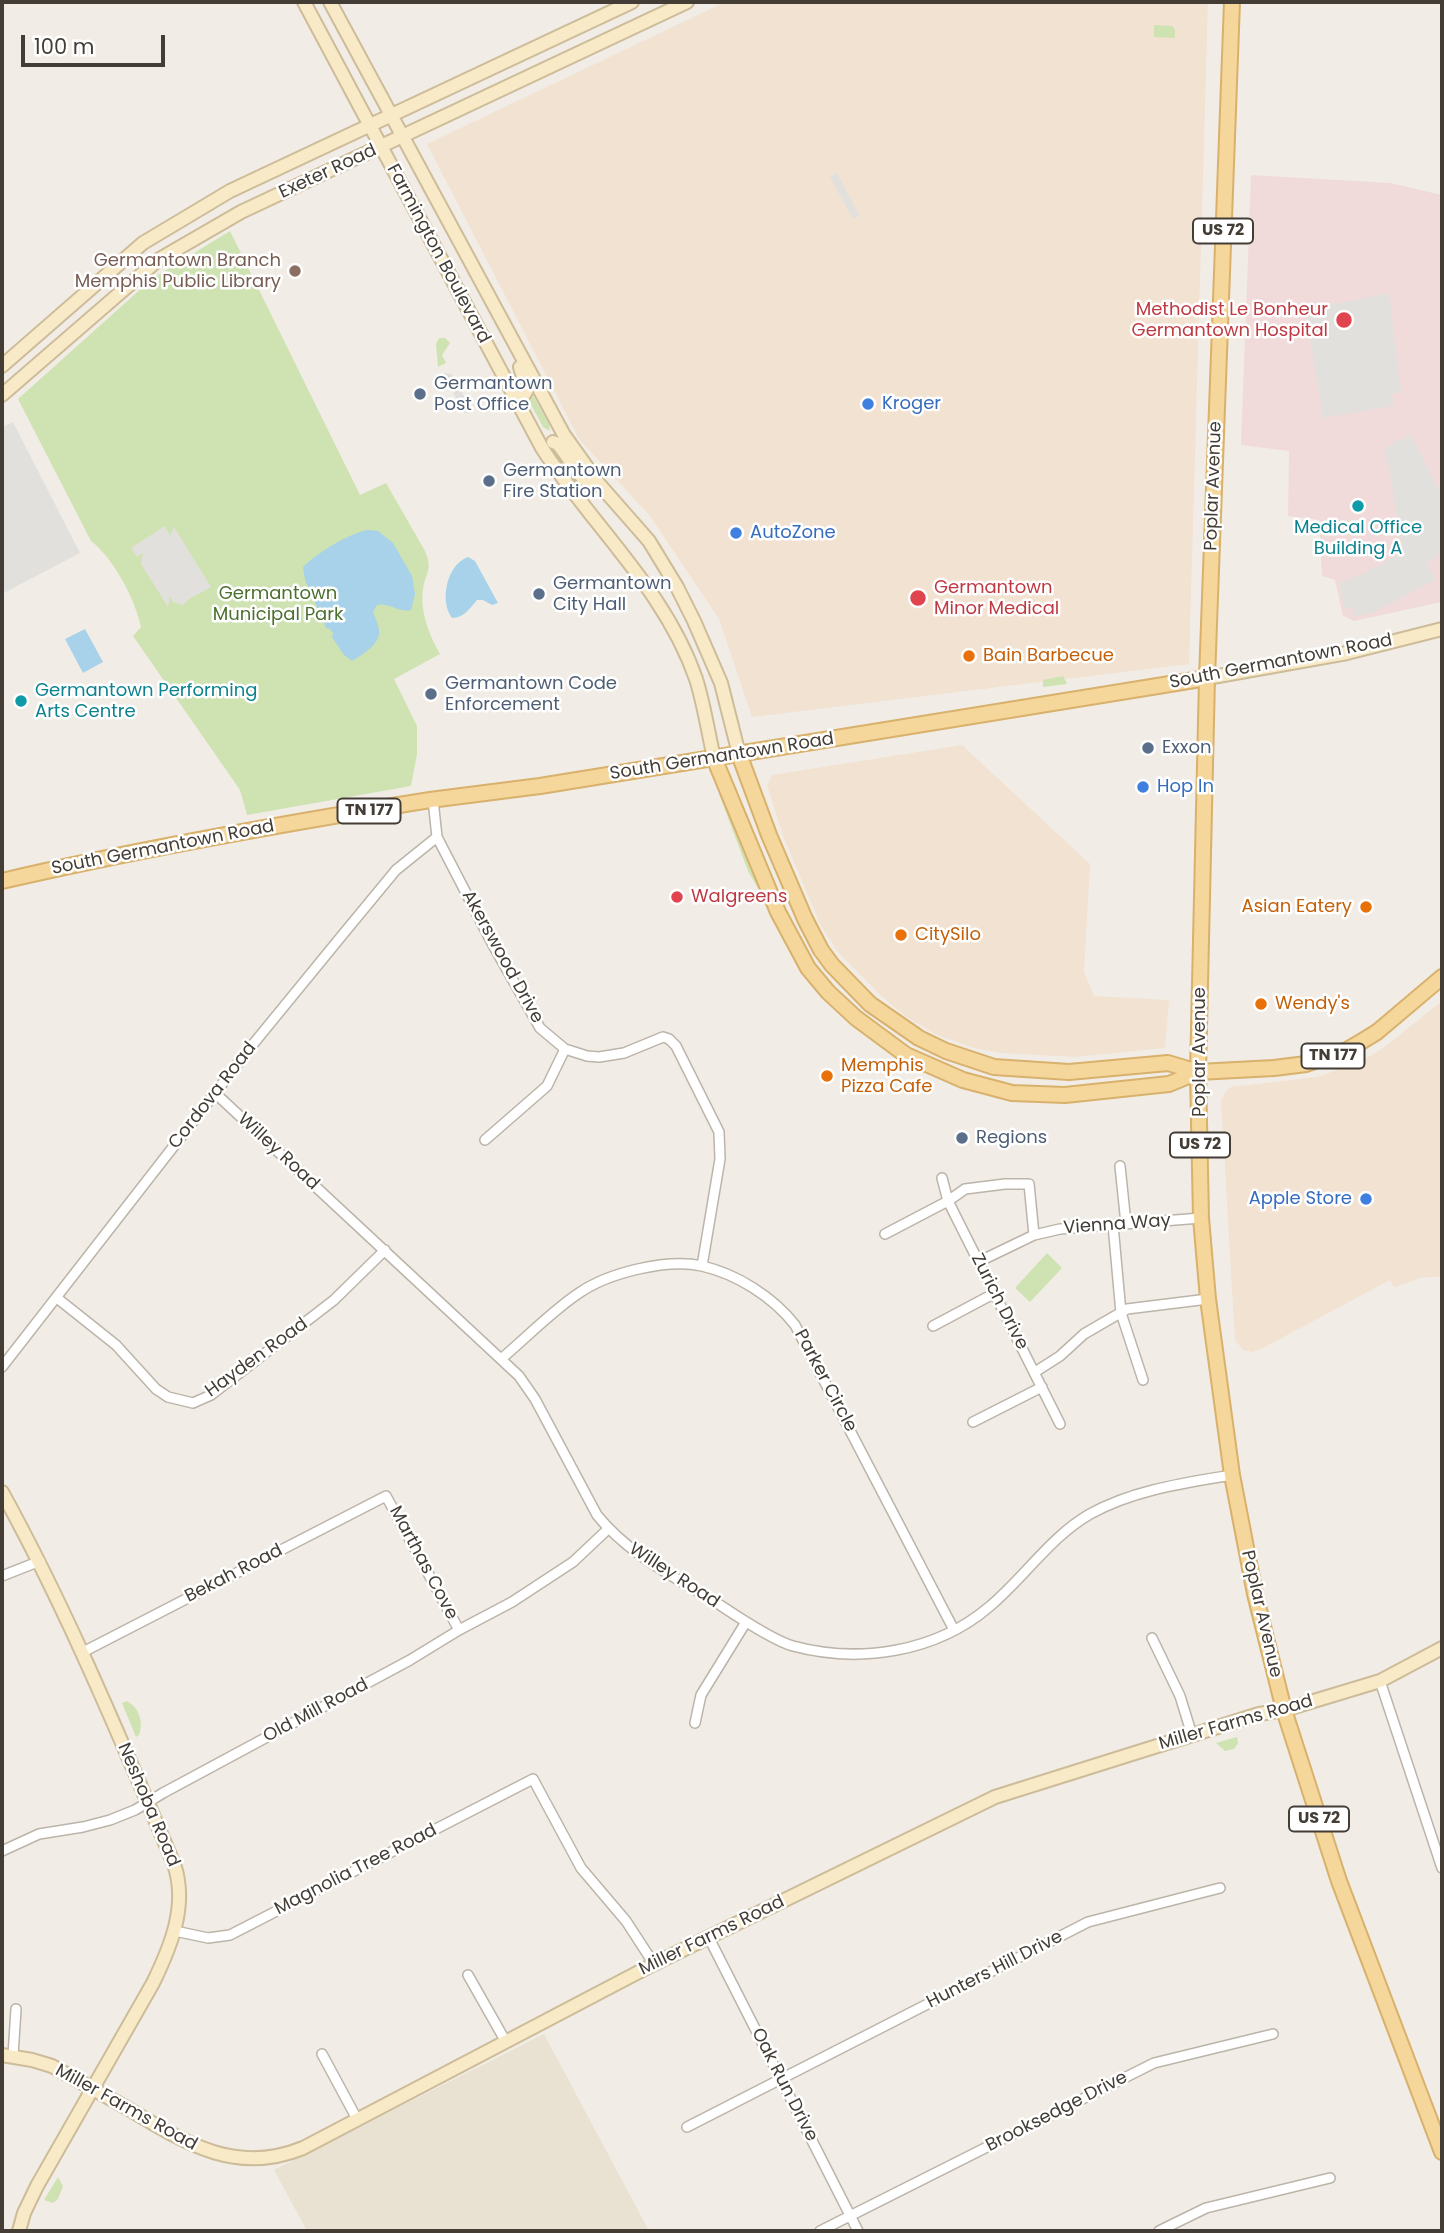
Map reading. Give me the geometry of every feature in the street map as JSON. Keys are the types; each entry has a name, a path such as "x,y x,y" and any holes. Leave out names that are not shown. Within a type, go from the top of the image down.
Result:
{"main road":[{"name":"Poplar Avenue","path":"1232,2 1207,678 1198,1072 1201,1219 1208,1298 1232,1475 1255,1594 1284,1710 1339,1881 1442,2152"},
{"name":"South Germantown Road","path":"2,881 152,848 433,800 536,786 1207,678"},
{"path":"739,754 769,835 821,950 870,1004 919,1038 946,1051 994,1067 1069,1072 1168,1063 1198,1072"},
{"path":"713,758 778,912 808,968 828,992 856,1018 906,1055 963,1080 1012,1093 1065,1095 1169,1084 1198,1072"},
{"name":"TN 177","path":"1198,1072 1274,1068 1338,1054 1377,1032 1442,976"}],"street":[{"name":"Farmington Boulevard","path":"304,2 518,404 553,442 582,463 649,541 694,621 721,683 739,754"},
{"name":"Farmington Boulevard","path":"330,2 510,336 572,492 627,558 654,597 675,635 696,680 713,758"},
{"name":"Exeter Road","path":"2,366 143,243 230,191 632,2"},
{"name":"Exeter Road","path":"2,395 158,260 241,212 687,2"},
{"path":"470,315 492,303"},
{"path":"510,336 527,390 518,404"},
{"name":"South Germantown Road","path":"1207,678 1347,653 1442,629"},
{"name":"Akerswood Drive","path":"433,800 437,837 540,1028 565,1049 587,1056 611,1056 663,1037 670,1039 676,1046 719,1132 720,1159 702,1266"},
{"name":"Cordova Road","path":"2,1367 215,1093 396,870 437,837"},
{"path":"485,1140 547,1086 565,1049"},
{"name":"Willey Road","path":"215,1093 519,1376 535,1399 597,1515 608,1529 631,1550 746,1622 791,1646 859,1654 906,1648 954,1630 989,1607 1065,1531 1091,1514 1129,1496 1232,1475"},
{"path":"1120,1167 1126,1224"},
{"name":"Zurich Drive","path":"942,1178 948,1201 1060,1424"},
{"path":"885,1234 948,1201 965,1189 1030,1184 1034,1235"},
{"name":"Vienna Way","path":"978,1262 1034,1235 1069,1227 1201,1219"},
{"path":"1112,1225 1121,1312 1143,1380"},
{"name":"Hayden Road","path":"57,1298 116,1345 156,1389 168,1397 193,1402 211,1395 334,1300 384,1250"},
{"name":"Parker Circle","path":"501,1359 579,1293 606,1279 640,1268 688,1264 702,1266 744,1283 780,1308 795,1325 954,1630"},
{"path":"933,1326 995,1293"},
{"path":"1035,1372 1060,1356 1084,1334 1127,1309 1208,1298"},
{"path":"973,1422 1042,1387"},
{"name":"Neshoba Road","path":"2,1492 40,1560 83,1652 177,1873 179,1893 175,1931 167,1954 31,2199 19,2231"},
{"name":"Marthas Cove","path":"386,1496 459,1630"},
{"name":"Bekah Road","path":"83,1652 386,1496"},
{"name":"Old Mill Road","path":"2,1851 40,1833 83,1827 135,1810 410,1660 549,1579 573,1562 608,1529"},
{"path":"2,1576 40,1560"},
{"path":"695,1723 701,1695 746,1622"},
{"path":"1152,1638 1180,1696 1192,1735"},
{"name":"Miller Farms Road","path":"7,2055 52,2066 183,2141 207,2151 235,2157 284,2155 654,1964 995,1797 1259,1714 1284,1710 1380,1682 1442,1648"},
{"path":"1380,1682 1440,1854 1442,1868"},
{"name":"Magnolia Tree Road","path":"175,1931 208,1938 230,1935 533,1779 581,1868 626,1921 654,1964"},
{"name":"Hunters Hill Drive","path":"687,2127 1088,1922 1220,1888"},
{"name":"Oak Run Drive","path":"709,1938 858,2231"},
{"path":"468,1975 506,2042"},
{"path":"7,2055 16,2009"},
{"name":"Brooksedge Drive","path":"820,2231 1154,2063 1273,2034"},
{"path":"322,2053 358,2119"},
{"path":"1163,2230 1206,2208 1330,2178"}],"shaded area":[{"path":"725,2 1208,2 1189,664 752,717 719,619 650,516 579,439 427,144"},
{"path":"837,173 859,215 853,219 830,177"},
{"name":"Methodist Le Bonheur Germantown Hospital","path":"1251,175 1390,183 1442,195 1442,602 1354,621 1343,616 1335,580 1322,576 1319,520 1288,516 1289,451 1241,445"},
{"path":"1389,293 1401,392 1392,394 1394,406 1323,418 1305,310"},
{"path":"443,373 452,374 473,413 464,413"},
{"path":"13,422 80,553 2,594 2,427"},
{"path":"1411,434 1442,497 1442,554 1426,563 1435,580 1372,613 1354,616 1353,607 1345,609 1339,583 1403,552 1385,448"},
{"path":"165,526 170,536 174,527 211,587 183,605 173,602 170,597 168,607 141,564 143,553 137,557 131,548"},
{"path":"962,745 1090,864 1084,972 1094,996 1169,1000 1165,1048 1075,1057 1001,1053 974,1048 937,1035 908,1018 880,995 837,951 820,924 783,836 767,785 772,775"},
{"path":"1442,1001 1442,1276 1421,1278 1394,1287 1390,1280 1263,1348 1252,1352 1243,1350 1235,1340 1221,1100 1231,1087 1317,1077 1360,1062 1386,1046"},
{"path":"544,2034 649,2231 307,2231 274,2170"}],"green space":[{"path":"1154,25 1172,26 1175,38 1154,37"},
{"name":"Germantown Municipal Park","path":"230,231 360,495 386,483 425,551 429,567 423,589 424,615 440,654 394,679 417,726 417,754 411,786 247,815 240,790 133,636 141,627 129,592 108,558 91,541 18,399 153,278"},
{"path":"439,338 445,338 450,343 442,355 446,363 438,367 436,344"},
{"path":"531,392 549,424 550,431 543,427 528,399"},
{"path":"1063,676 1067,684 1043,687 1043,680"},
{"path":"721,793 767,904 748,871 719,794"},
{"path":"1047,1253 1062,1268 1030,1302 1015,1288"},
{"path":"126,1701 139,1715 141,1725 136,1737 122,1703"},
{"path":"1237,1737 1238,1743 1234,1749 1225,1751 1216,1743"},
{"path":"58,2177 63,2186 58,2199 53,2203 44,2200"}],"water":[{"path":"368,530 378,531 393,543 412,576 415,594 411,610 377,605 373,612 379,630 377,640 352,661 344,655 332,637 333,633 326,628 305,580 303,567 333,545"},
{"path":"468,557 475,561 498,603 492,605 477,600 463,614 452,618 446,602 447,584 455,567"},
{"path":"85,629 103,662 83,673 65,639"}],"place":[{"name":"Germantown Branch Memphis Public Library","path":"295,271"},
{"name":"Methodist Le Bonheur Germantown Hospital","path":"1344,320"},
{"name":"Germantown Post Office","path":"420,394"},
{"name":"Kroger","path":"868,404"},
{"name":"Germantown Fire Station","path":"489,481"},
{"name":"Medical Office Building A","path":"1358,506"},
{"name":"AutoZone","path":"736,533"},
{"name":"Germantown City Hall","path":"539,594"},
{"name":"Germantown Minor Medical","path":"918,598"},
{"name":"Bain Barbecue","path":"969,656"},
{"name":"Germantown Code Enforcement","path":"431,694"},
{"name":"Germantown Performing Arts Centre","path":"21,701"},
{"name":"Exxon","path":"1148,748"},
{"name":"Hop In","path":"1143,787"},
{"name":"Walgreens","path":"677,897"},
{"name":"Asian Eatery","path":"1366,907"},
{"name":"CitySilo","path":"901,935"},
{"name":"Wendy's","path":"1261,1004"},
{"name":"Memphis Pizza Cafe","path":"827,1076"},
{"name":"Regions","path":"962,1138"},
{"name":"Apple Store","path":"1366,1199"}]}
